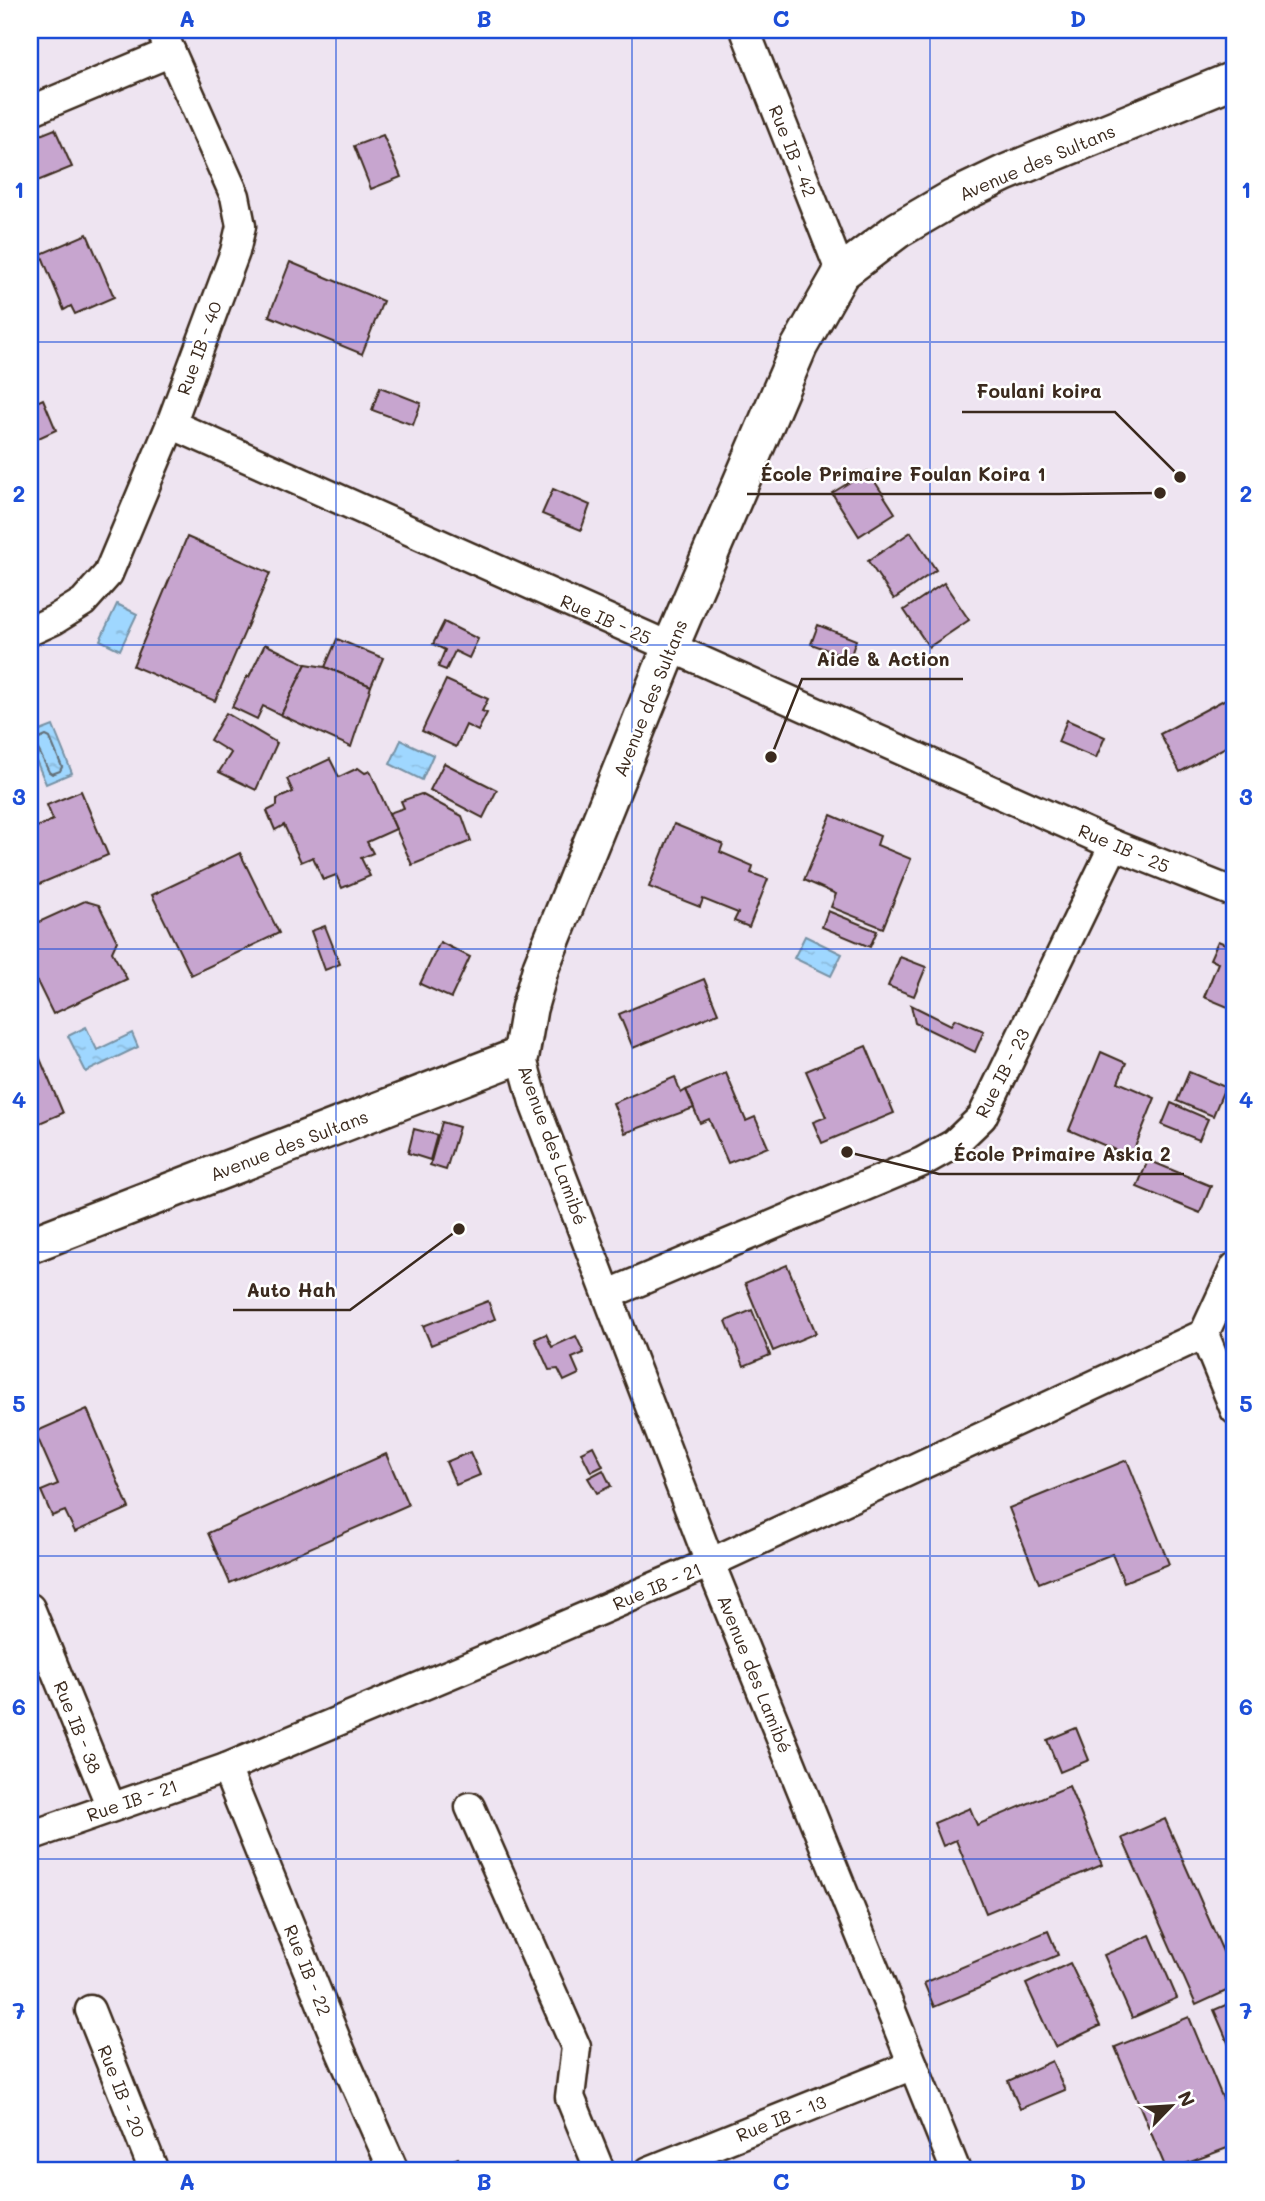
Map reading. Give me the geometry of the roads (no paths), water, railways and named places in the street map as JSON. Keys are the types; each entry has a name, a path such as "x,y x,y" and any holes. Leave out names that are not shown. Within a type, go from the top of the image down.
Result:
{"street":[{"name":"Rue IB - 42","path":"745,30 841,273"},
{"path":"30,111 166,41"},
{"name":"Rue IB - 40","path":"30,631 83,602 108,574 171,424 241,226 235,196 166,41"},
{"name":"Avenue des Sultans","path":"30,1245 521,1055 529,1009 541,967 670,648 799,348 841,273 898,230 953,198 1005,173 1235,79"},
{"name":"Rue IB - 25","path":"171,424 1114,845 1235,893"},
{"name":"Rue IB - 23","path":"608,1294 922,1162 954,1144 982,1117 1114,845"},
{"name":"Avenue des Lamibé","path":"521,1055 535,1107 710,1563 956,2171"},
{"path":"1235,1267 1204,1334 1235,1410"},
{"name":"Rue IB - 21","path":"30,1836 226,1768 498,1654 710,1563 1204,1334"},
{"name":"Rue IB - 38","path":"30,1608 111,1807"},
{"name":"Rue IB - 22","path":"226,1768 341,2052 394,2171"},
{"path":"470,1807 576,2047 570,2097 600,2171"},
{"name":"Rue IB - 20","path":"90,2010 154,2171"},
{"name":"Rue IB - 13","path":"649,2171 913,2065"}],"water":[{"path":"117,604 137,614 120,650 100,640"},
{"path":"53,726 72,773 46,784 30,746 30,735"},
{"path":"401,740 433,755 422,780 390,764"},
{"path":"805,936 842,954 831,976 794,958"},
{"path":"86,1027 97,1050 132,1033 138,1047 86,1072 68,1036"}],"place":[{"name":"Foulani koira","path":"1180,477"},
{"name":"École Primaire Foulan Koira 1","path":"1160,493"},
{"name":"Aide & Action","path":"771,757"},
{"name":"École Primaire Askia 2","path":"847,1152"},
{"name":"Auto Hah","path":"459,1229"}]}
